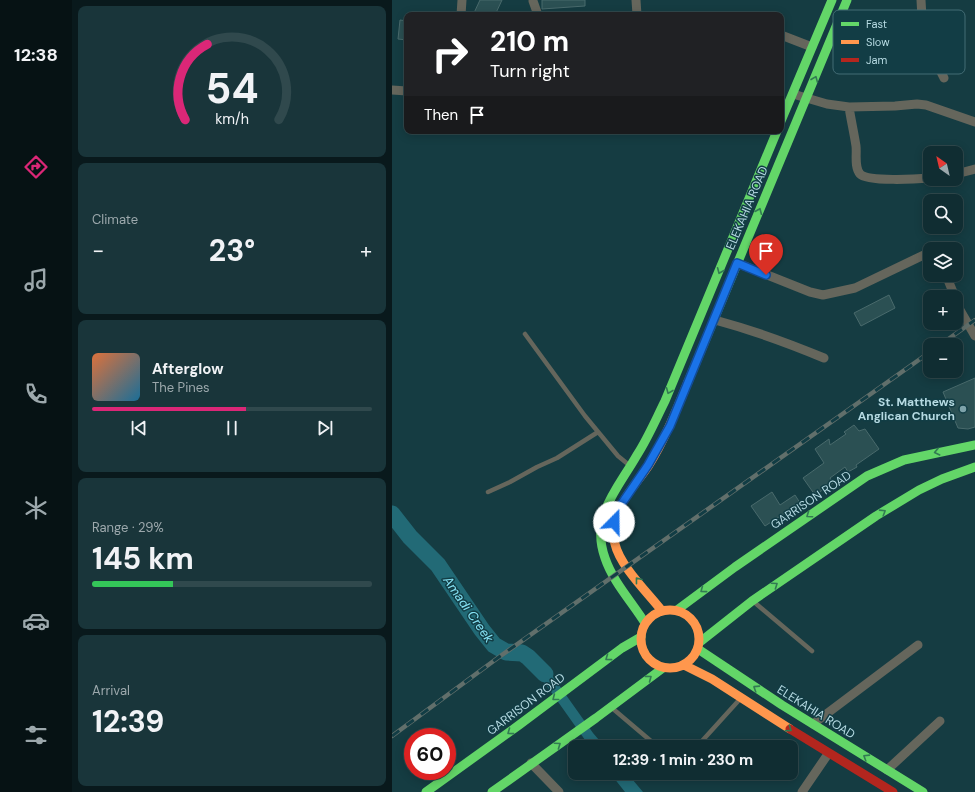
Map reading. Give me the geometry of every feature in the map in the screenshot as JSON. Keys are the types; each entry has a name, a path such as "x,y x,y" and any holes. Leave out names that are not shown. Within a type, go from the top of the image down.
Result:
{"main road":[{"path":"784,114 832,0"},
{"name":"ELEKAHIA ROAD","path":"843,10 847,0"},
{"name":"ELEKAHIA ROAD","path":"662,611 622,559 615,545 613,534 614,522 618,509 648,465 670,426 833,34"},
{"name":"ELEKAHIA ROAD","path":"645,623 615,578 605,559 599,534 604,509 612,494 631,466 665,401 776,134"},
{"name":"GARRISON ROAD","path":"677,610 734,567 867,476 904,460 975,445"},
{"path":"699,646 752,601 841,539 896,504 942,478 975,467"},
{"path":"677,610 684,613 694,622 700,635 699,646 695,656 684,665 677,668 663,668 653,663 646,656 642,647 641,637 645,623 656,614 662,611 677,610"},
{"name":"GARRISON ROAD","path":"426,792 622,648 641,637"},
{"name":"ELEKAHIA ROAD","path":"699,646 742,679 923,792"},
{"path":"684,665 712,679 828,754 890,791"},
{"path":"492,792 663,668"}],"street":[{"path":"461,12 462,0"},
{"path":"636,0 637,12"},
{"path":"920,0 921,10"},
{"path":"533,1 537,12"},
{"path":"784,36 812,47"},
{"path":"942,74 944,78"},
{"path":"392,90 404,91"},
{"path":"793,94 827,104 849,106 926,105 975,122"},
{"path":"849,106 858,169 861,175 869,178 923,178"},
{"path":"784,121 796,123"},
{"path":"963,172 975,169"},
{"path":"737,263 810,292 823,295 854,288 923,255"},
{"path":"963,315 975,336"},
{"path":"714,320 767,335 824,358"},
{"path":"813,724 918,645"},
{"path":"887,770 940,721"},
{"path":"802,792 828,754"},
{"path":"531,763 559,792"}],"lane":[{"path":"525,334 585,416 618,456 631,466"},
{"path":"488,492 510,482 537,466 557,458 598,432"},
{"path":"752,601 812,651"},
{"path":"703,740 741,697"},
{"path":"611,706 650,740"}],"water":[{"path":"530,656 549,671 599,740 585,740 527,658"},
{"path":"616,780 633,780 643,792 625,792"}],"building":[{"path":"480,0 502,0 496,12 474,12"},
{"path":"542,0 585,0 585,6 542,9"},
{"path":"400,20 404,21 404,40 398,39"},
{"path":"889,295 895,308 861,326 854,313"},
{"name":"St. Matthews Anglican Church","path":"975,378 975,427 968,429 958,428 943,392"},
{"path":"854,425 859,431 865,429 879,449 856,465 857,467 848,472 845,467 830,478 833,483 815,495 803,478 824,463 815,449 829,439 830,445 846,434 844,432"},
{"path":"772,492 780,505 795,495 804,509 792,517 788,511 765,526 751,506"}],"waterway":[{"name":"Amadi Creek","path":"392,514 410,537 438,565 482,630 494,645 506,652 522,653 545,674"}],"railway":[{"path":"950,338 975,320"},
{"path":"392,736 499,657 923,357"}],"traffic: fast":[{"path":"784,114 832,0"},
{"path":"843,10 847,0"},
{"path":"688,382 833,34"},
{"path":"645,623 608,567 601,543 603,516 614,492 645,442 665,401 776,134"},
{"path":"677,610 735,567 867,476 904,460 975,445"},
{"path":"700,642 752,601 876,516 919,490 942,479 975,467"},
{"path":"426,792 622,648 641,637"},
{"path":"698,649 782,705 923,792"},
{"path":"492,792 663,668"}],"traffic: slow":[{"path":"662,611 622,561 615,544 614,527 616,515 621,505 649,465 660,445 688,382"},
{"path":"664,610 676,610 691,618 699,633 699,639 699,645 691,660 676,668 664,668 649,660 641,645 641,633 649,618 664,610"},
{"path":"684,665 712,679 790,729"}],"traffic: jam":[{"path":"790,729 893,792"}],"place":[{"name":"St. Matthews Anglican Church","path":"963,409"}],"route":[{"path":"614,522 618,509 648,465 670,426 682,400 737,263 766,275"}]}
